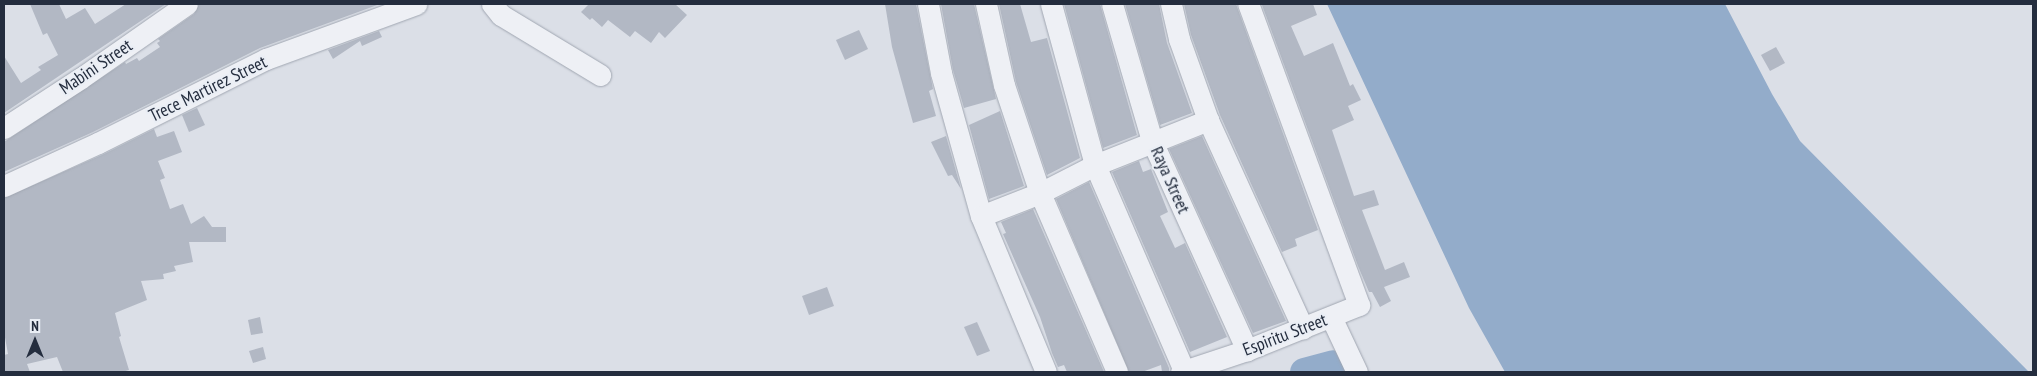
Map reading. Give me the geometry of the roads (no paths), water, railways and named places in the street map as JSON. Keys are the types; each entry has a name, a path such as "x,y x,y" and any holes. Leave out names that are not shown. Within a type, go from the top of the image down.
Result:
{"street":[{"name":"Mabini Street","path":"4,128 81,78 187,4"},
{"name":"Trece Martirez Street","path":"4,186 98,143 266,59 416,4"},
{"path":"492,4 501,16 600,75"},
{"path":"928,4 941,73 982,216 1046,372"},
{"path":"986,4 1004,85 1040,192 1117,372"},
{"path":"1051,4 1095,165 1183,372"},
{"name":"Raya Street","path":"1112,4 1152,141 1247,350"},
{"path":"1171,4 1179,39 1208,120 1303,328"},
{"name":"Espiritu Street","path":"1183,372 1303,328 1334,322 1359,304 1248,4"},
{"path":"982,216 1040,192 1095,165 1208,120"},
{"path":"1334,322 1357,372"}],"water":[{"path":"1327,4 1725,4 1772,94 1800,141 2029,372 1505,372 1469,308"}],"waterway":[{"path":"1304,372 1333,364"}]}
